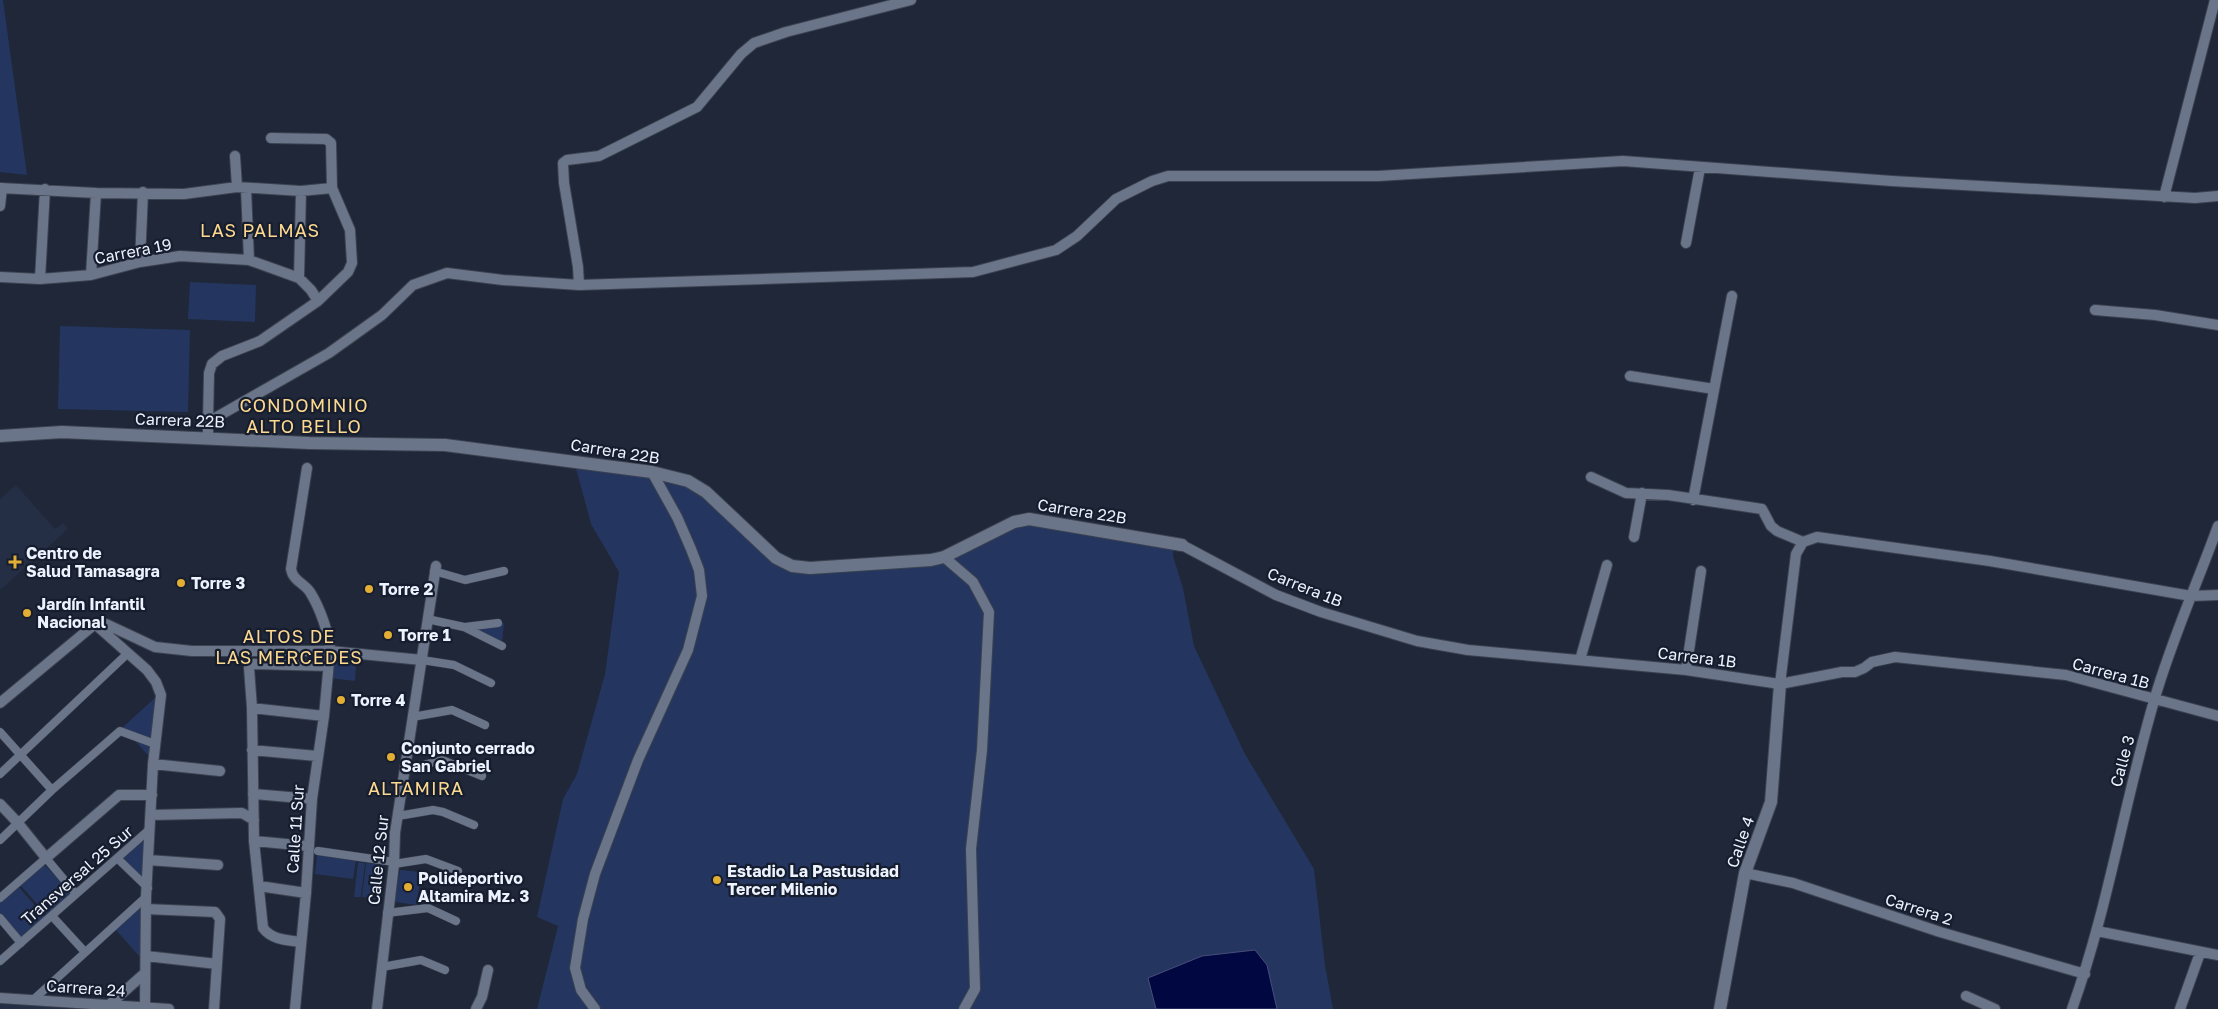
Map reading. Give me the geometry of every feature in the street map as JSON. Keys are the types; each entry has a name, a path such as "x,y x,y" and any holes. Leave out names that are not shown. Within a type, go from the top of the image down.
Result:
{"street":[{"path":"578,285 578,267 564,183 563,163 567,160 599,156 697,107 741,54 754,43 786,32 911,0"},
{"path":"2164,197 2215,0"},
{"path":"208,437 209,373 212,364 222,356 260,341 318,301 348,272 352,263 350,230 332,188 331,143 329,140 270,138"},
{"path":"235,156 241,187 249,260"},
{"path":"208,422 329,353 382,315 413,285 447,273 503,280 578,285 973,272 1056,250 1077,236 1116,199 1152,181 1168,176 1378,176 1623,161 1700,168 2164,197 2195,198 2218,196"},
{"path":"1686,243 1700,168"},
{"path":"0,206 1,188 96,193 143,192 184,194 241,187 300,191 332,188"},
{"path":"40,279 45,190"},
{"path":"299,278 300,191"},
{"path":"140,262 143,192"},
{"path":"91,275 96,193"},
{"name":"Carrera 19","path":"0,278 40,279 91,275 140,262 180,256 249,260 299,278 311,290 318,301"},
{"path":"1693,500 1732,296"},
{"path":"2095,310 2155,315 2218,325"},
{"path":"1630,376 1714,389"},
{"name":"Carrera 22B","path":"0,436 62,432 208,437 309,443 446,445 652,472 688,481 706,492 776,558 792,566 810,568 932,560 944,557 1014,522 1029,519 1182,545"},
{"path":"306,468 291,569 292,575 309,590 314,600 330,641 330,651"},
{"path":"595,1009 581,990 575,968 583,918 595,874 638,760 688,650 702,596 699,570 691,550 677,517 652,472"},
{"path":"1591,477 1626,492 1668,495 1762,509 1771,526 1777,531 1803,542"},
{"path":"1634,537 1642,493"},
{"name":"Calle 3","path":"2072,1009 2085,974 2097,932 2120,827 2154,700 2175,635 2218,526"},
{"path":"1780,684 1796,554 1803,542 1817,537 1990,561 2191,596 2218,595"},
{"name":"Carrera 1B","path":"1182,545 1276,595 1371,628 1417,641 1468,650 1686,670 1780,684 1842,672 1855,672 1872,662 1895,658 2066,675 2218,716"},
{"path":"944,557 973,582 989,612 982,750 970,849 975,989 964,1009"},
{"path":"1580,660 1607,565"},
{"path":"435,569 466,580 504,571"},
{"name":"Calle 12 Sur","path":"377,1009 398,816 435,569"},
{"path":"1686,670 1701,571"},
{"path":"427,619 464,627 502,646"},
{"path":"464,627 498,623"},
{"path":"95,624 147,670 156,682 161,694 153,764 148,860 145,1007"},
{"path":"0,703 95,624 106,624 156,647 192,650 330,651 422,660 454,665 491,683"},
{"name":"Calle 11 Sur","path":"295,1009 306,893 312,799 324,716 330,651"},
{"path":"0,774 127,654"},
{"path":"301,942 276,938 268,935 263,928 254,841 252,708 249,668 252,664 328,666"},
{"name":"Calle 4","path":"1720,1009 1745,873 1771,802 1780,684"},
{"path":"252,708 324,716"},
{"path":"412,717 452,710 485,725"},
{"path":"0,840 52,790 120,731 155,744"},
{"path":"0,732 52,790"},
{"path":"252,750 317,756"},
{"path":"406,770 442,760 482,776"},
{"path":"153,764 220,770"},
{"path":"0,898 119,794 152,795"},
{"path":"253,794 312,799"},
{"path":"0,804 76,894"},
{"path":"398,816 433,810 444,812 474,825"},
{"path":"151,815 242,814 254,820"},
{"name":"Transversal 25 Sur","path":"0,961 150,829"},
{"path":"254,841 308,846"},
{"path":"318,851 394,863 426,859 458,871"},
{"path":"117,858 147,893"},
{"path":"148,860 218,864"},
{"name":"Carrera 2","path":"1745,873 1793,883 1940,932 2085,974"},
{"path":"259,886 306,893"},
{"path":"33,1000 147,893"},
{"path":"388,913 428,908 456,921"},
{"path":"146,909 215,912 218,914 220,918 214,1009"},
{"path":"52,916 85,952"},
{"path":"0,918 21,943"},
{"path":"2097,932 2218,955"},
{"path":"2180,1009 2200,953"},
{"path":"146,956 216,964"},
{"path":"382,966 421,960 445,970"},
{"path":"476,1009 482,996 488,970"},
{"path":"105,1006 146,972"},
{"path":"1966,996 1995,1009"},
{"name":"Carrera 24","path":"0,998 170,1009"}],"shaded area":[{"path":"0,0 3,0 27,175 0,172"},
{"path":"190,282 256,285 255,322 188,319"},
{"path":"60,326 190,330 188,412 58,409"},
{"path":"574,461 688,481 792,566 931,560 1014,522 1174,543 1173,556 1183,588 1194,646 1245,754 1314,869 1325,965 1333,1009 537,1009 558,926 537,917 563,799 577,774 605,674 619,572 591,524"},
{"name":"Centro de Salud Tamasagra","path":"16,485 55,529 63,523 68,529 0,590 0,499"},
{"path":"504,623 502,644 467,627"},
{"path":"331,661 356,664 355,681 330,678"},
{"path":"157,696 152,760 123,727"},
{"path":"148,837 146,885 121,859"},
{"path":"317,855 356,860 353,879 315,874"},
{"path":"358,862 365,863 361,897 354,897"},
{"path":"366,863 384,865 380,900 362,897"},
{"path":"44,864 73,895 49,917 20,885"},
{"name":"Polideportivo Altamira Mz. 3","path":"400,870 421,872 417,905 395,902"},
{"path":"18,886 45,917 21,938 0,914 0,901"},
{"path":"144,904 140,957 116,930"},
{"path":"1255,950 1267,965 1277,1009 1156,1009 1148,978 1202,956"},
{"path":"0,1002 72,1009 0,1009"}],"place":[{"name":"Centro de Salud Tamasagra","path":"15,562"},
{"name":"Torre 3","path":"181,583"},
{"name":"Torre 2","path":"369,589"},
{"name":"Jardín Infantil Nacional","path":"27,613"},
{"name":"Torre 1","path":"388,635"},
{"name":"Torre 4","path":"341,700"},
{"name":"Conjunto cerrado San Gabriel","path":"391,757"},
{"name":"Estadio La Pastusidad Tercer Milenio","path":"717,880"},
{"name":"Polideportivo Altamira Mz. 3","path":"408,887"}],"district":[{"name":"LAS PALMAS","path":"260,230"},
{"name":"CONDOMINIO ALTO BELLO","path":"304,415"},
{"name":"ALTOS DE LAS MERCEDES","path":"289,646"},
{"name":"ALTAMIRA","path":"416,788"}]}
